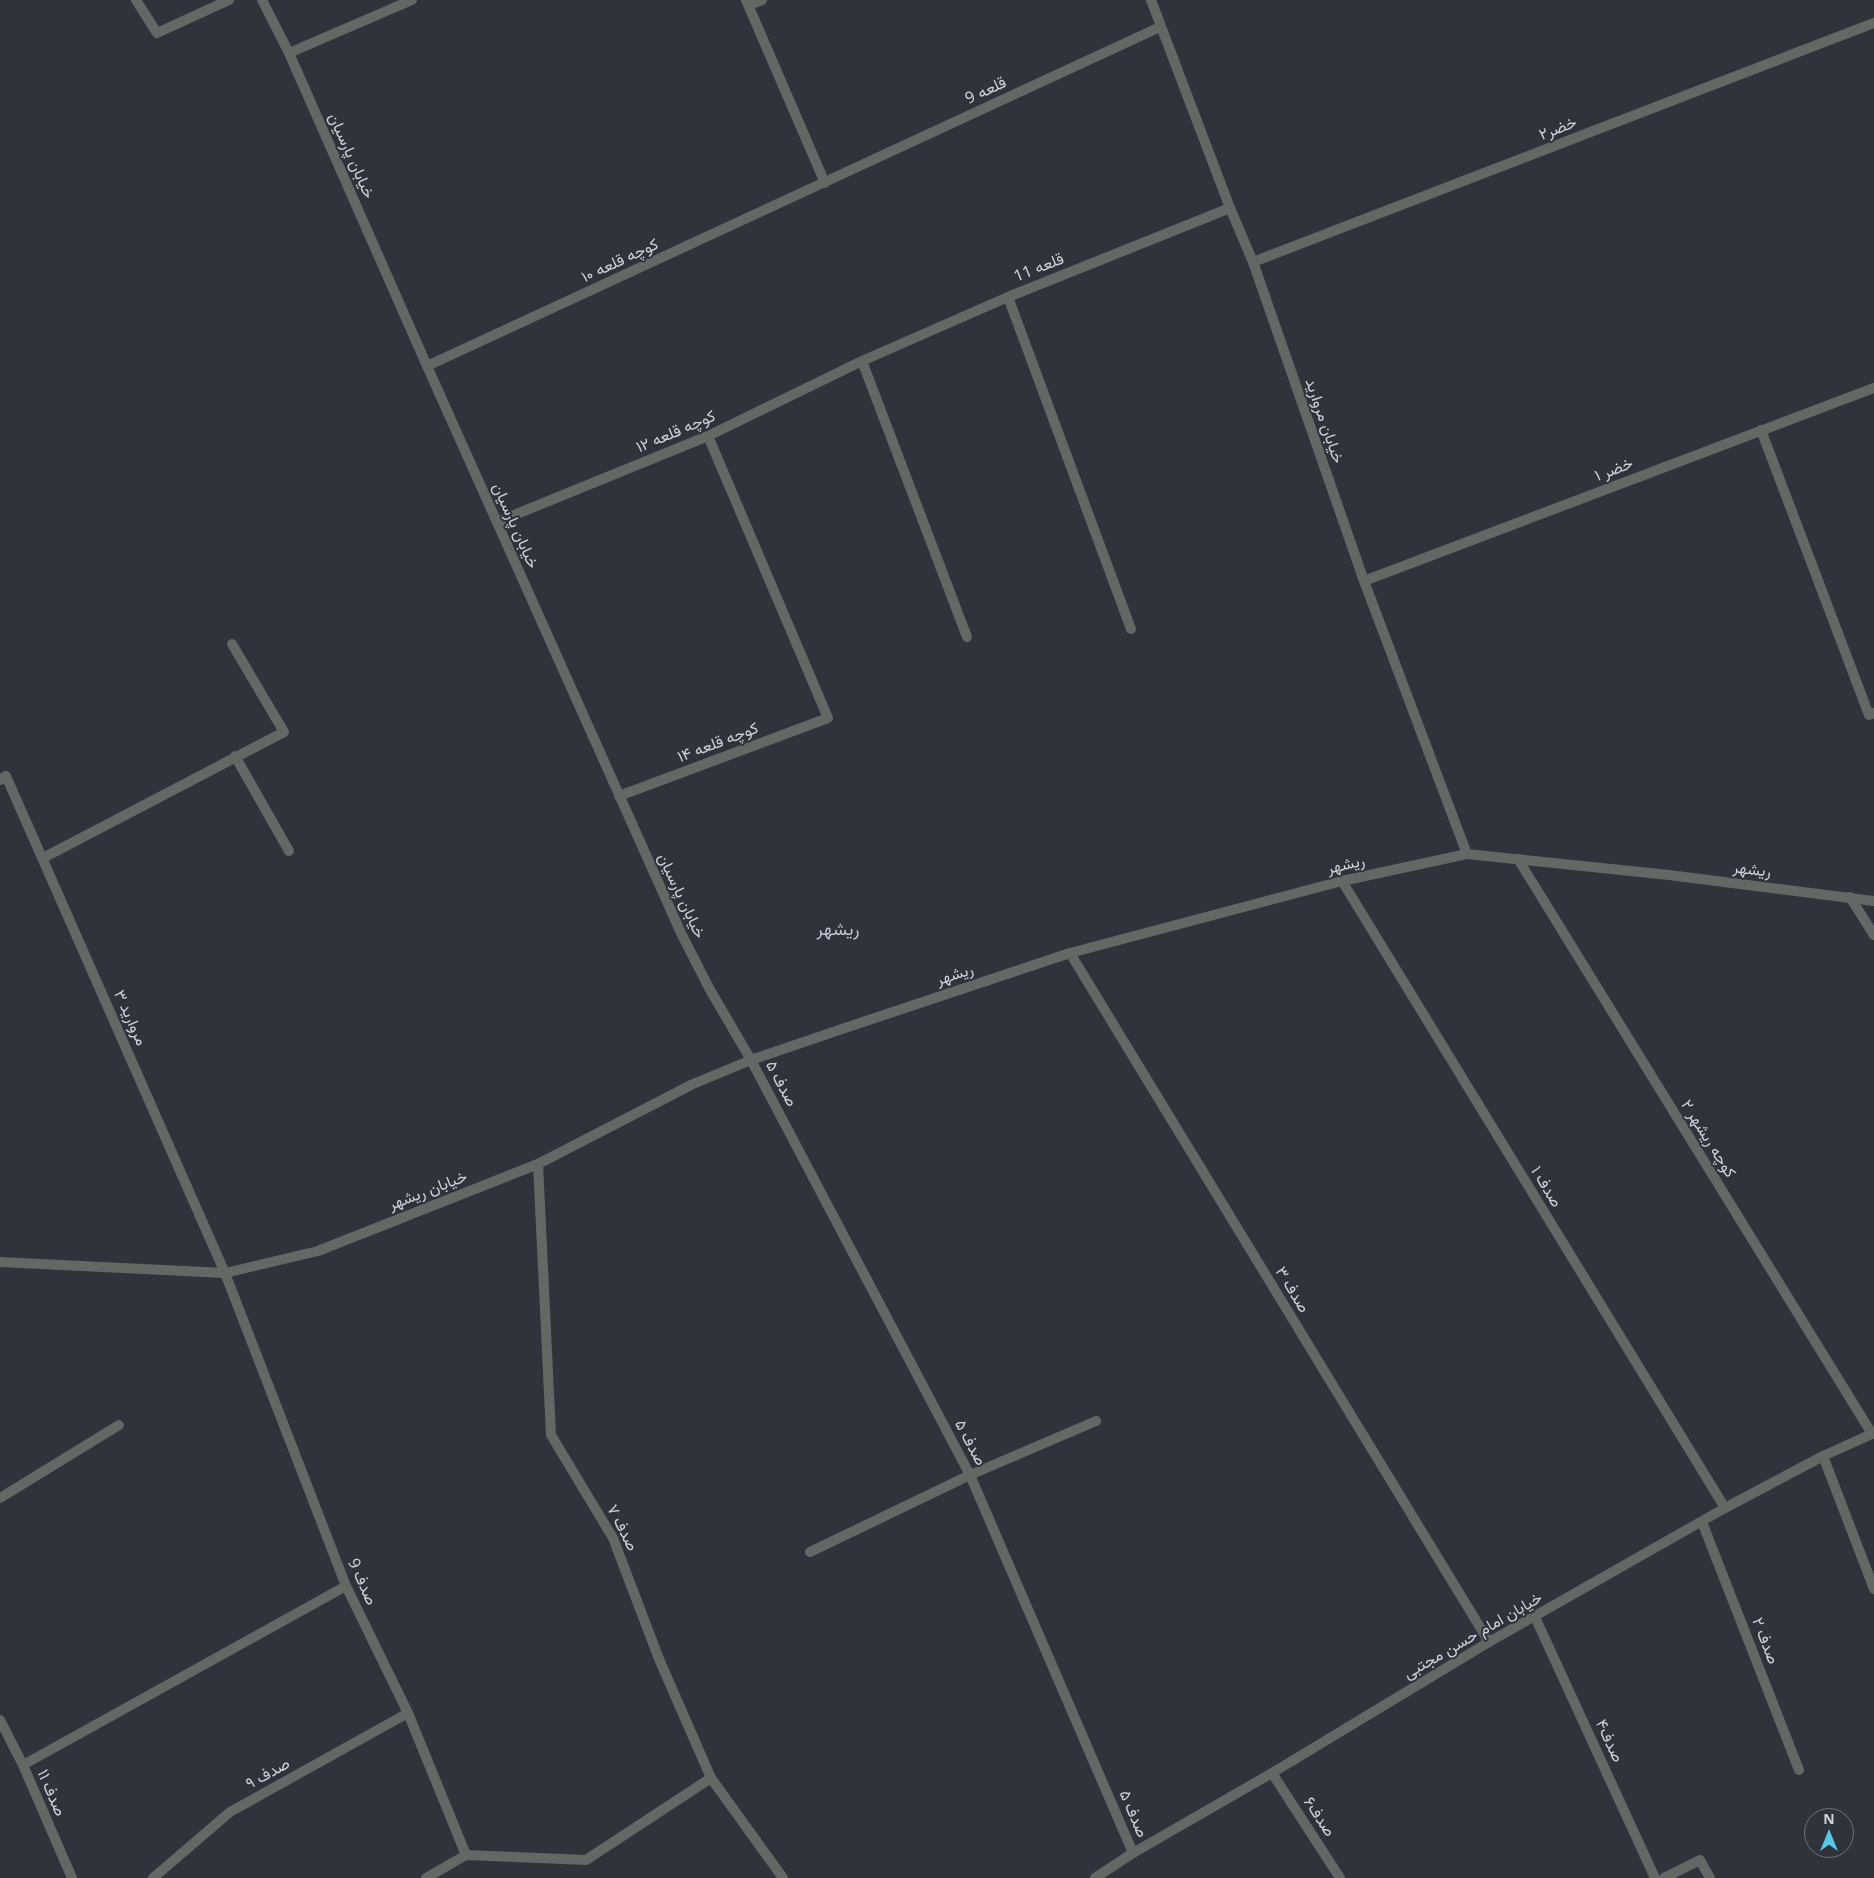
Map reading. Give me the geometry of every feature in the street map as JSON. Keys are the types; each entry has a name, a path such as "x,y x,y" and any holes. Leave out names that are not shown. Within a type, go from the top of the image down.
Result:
{"street":[{"path":"136,0 156,33 229,0"},
{"name":"خیابان پارسیان","path":"262,0 289,52 426,366 681,934 709,988 751,1060"},
{"path":"289,52 412,0"},
{"path":"762,0 748,3 825,183"},
{"name":"خیابان مروارید","path":"1150,0 1230,208 1253,262 1364,581 1467,854"},
{"name":"خضر۲","path":"1253,262 1874,23"},
{"name":"قلعه 9","path":"825,183 1160,27"},
{"name":"کوچه قلعه ۱۰","path":"426,366 825,183"},
{"name":"قلعه 11","path":"862,361 1008,296 1230,208"},
{"path":"1008,296 1131,629"},
{"path":"862,361 967,637"},
{"name":"کوچه قلعه ۱۲","path":"497,522 708,436 862,361"},
{"name":"خضر ۱","path":"1364,581 1874,388"},
{"path":"1761,430 1869,715 1874,713"},
{"name":"کوچه قلعه ۱۴","path":"619,796 828,718 708,436"},
{"path":"43,858 284,732 232,644"},
{"path":"235,756 289,851"},
{"name":"مروارید ۳","path":"3,778 43,858 226,1273"},
{"name":"ریشهر","path":"842,1029 1070,953 1342,881 1467,854 1874,901"},
{"name":"کوچه ریشهر ۲","path":"1518,859 1873,1433"},
{"name":"صدف ۱","path":"1342,881 1725,1508"},
{"path":"1850,897 1874,935"},
{"name":"صدف ۳","path":"1070,953 1489,1642"},
{"name":"خیابان ریشهر","path":"0,1262 226,1273 318,1251 538,1164 692,1084 751,1060 842,1029"},
{"name":"صدف ۵","path":"751,1060 970,1475 1133,1853"},
{"name":"صدف ۷","path":"538,1164 551,1435 613,1538 660,1659 711,1778 783,1878"},
{"name":"صدف 9","path":"226,1273 346,1586 408,1713 466,1854"},
{"path":"810,1552 970,1475 1096,1421"},
{"path":"0,1498 119,1425"},
{"name":"خیابان امام حسن مجتبی","path":"1095,1878 1133,1853 1272,1773 1489,1642 1725,1508 1823,1456 1873,1433"},
{"path":"1823,1456 1874,1589"},
{"name":"صدف ۲","path":"1702,1522 1799,1770"},
{"path":"23,1765 346,1586"},
{"name":"صدف۴","path":"1535,1617 1655,1878"},
{"name":"صدف ۹","path":"153,1878 230,1812 408,1713"},
{"name":"صدف ۱۱","path":"0,1720 23,1765 72,1878"},
{"name":"صدف۶","path":"1272,1773 1340,1878"},
{"path":"426,1878 466,1854 586,1860 711,1778"},
{"path":"1664,1878 1700,1860 1710,1878"}],"district":[{"name":"ریشهر","path":"838,930"}]}
